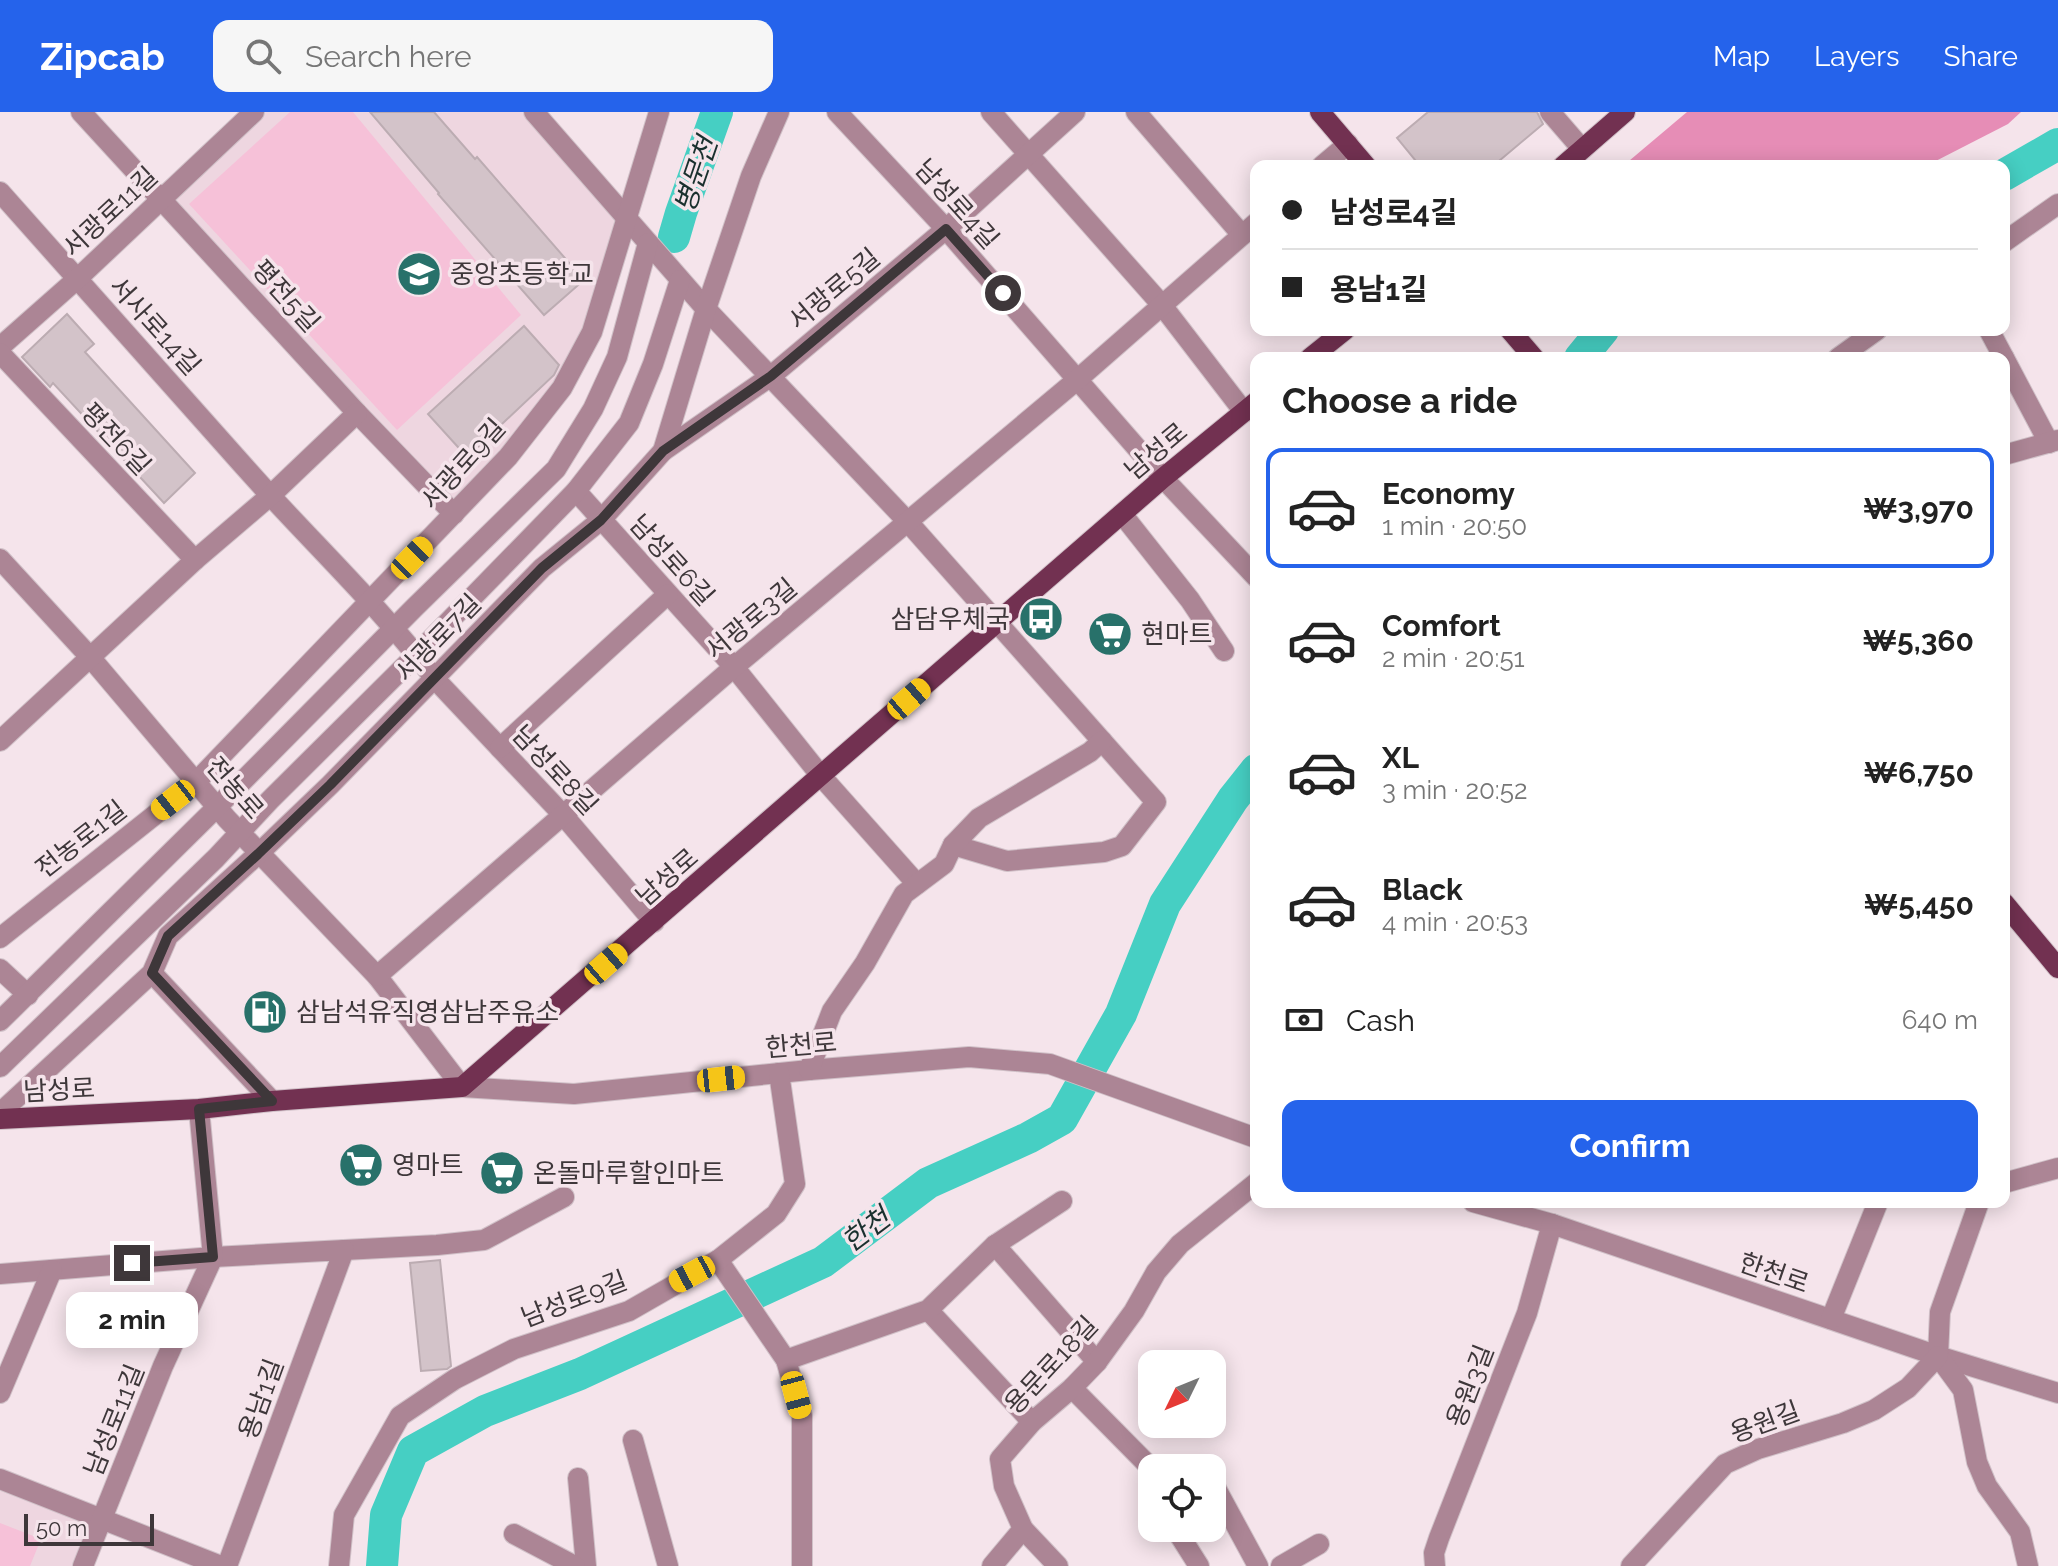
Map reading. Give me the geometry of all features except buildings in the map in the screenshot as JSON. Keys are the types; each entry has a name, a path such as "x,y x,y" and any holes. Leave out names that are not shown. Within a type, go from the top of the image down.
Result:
{"main road":[{"path":"1320,112 1361,160"},
{"path":"1570,160 1625,112"},
{"path":"1318,352 1338,336"},
{"path":"1515,336 1529,352"},
{"name":"남성로","path":"0,1116 199,1109 462,1087 1163,478 1250,407"},
{"path":"2010,910 2058,968"}],"street":[{"name":"평전5길","path":"81,112 357,413 454,514"},
{"path":"534,112 706,309 908,522 1156,802 1122,846 1104,852 1007,861 953,845"},
{"name":"서광로9길","path":"195,783 508,457 562,388 592,332 659,112"},
{"name":"서광로7길","path":"0,1116 152,973 168,936 258,854 542,568 601,520 663,451 751,176 779,112"},
{"name":"남성로4길","path":"837,112 946,229 1163,478 1250,571"},
{"path":"991,112 1250,407"},
{"name":"서광로5길","path":"663,451 771,376 946,229 1075,112"},
{"path":"1136,112 1249,229"},
{"path":"1550,112 1582,149"},
{"name":"서광로11길","path":"0,350 162,200 242,116"},
{"path":"1329,160 1348,144"},
{"name":"서사로14길","path":"0,192 416,655"},
{"path":"2010,238 2058,204"},
{"name":"서광로3길","path":"377,976 734,667 1078,379 1249,229"},
{"path":"0,1021 556,469 593,409 617,357 648,243"},
{"path":"0,1067 216,858 576,491 629,423 653,364 680,280"},
{"path":"1846,352 1869,336"},
{"name":"평전6길","path":"0,350 195,560"},
{"path":"2010,368 2054,442 2010,453"},
{"path":"0,741 357,413"},
{"name":"남성로6길","path":"576,491 734,667 821,776 917,884"},
{"path":"1122,514 1190,600 1224,651"},
{"name":"전농로","path":"0,559 90,657 258,854 377,976 462,1087"},
{"path":"500,748 668,594"},
{"name":"남성로8길","path":"416,655 564,816 654,922"},
{"path":"809,1070 832,1011 865,963 904,894 944,864 953,845 979,818 1090,752 1102,741"},
{"name":"전농로1길","path":"0,938 195,783"},
{"path":"0,969 28,995"},
{"path":"152,973 272,1101"},
{"name":"한천로","path":"462,1087 574,1094 969,1057 1050,1064 1250,1136"},
{"name":"남성로9길","path":"339,1566 344,1515 400,1416 455,1379 514,1349 629,1311 718,1260 776,1214 795,1184 779,1073"},
{"path":"199,1109 213,1257"},
{"path":"2010,1181 2058,1168"},
{"name":"용문로18길","path":"1023,1529 1004,1486 1000,1459 1032,1422 1097,1362 1134,1311 1156,1272 1180,1244 1250,1188"},
{"path":"0,1274 484,1240 564,1197"},
{"path":"786,1360 928,1310 995,1245 1062,1201"},
{"name":"한천로","path":"1495,1208 1552,1224 1938,1356 2058,1393"},
{"path":"1831,1319 1876,1208"},
{"path":"1977,1208 1940,1312 1938,1356 1963,1390 1977,1462 1987,1486 2020,1532 2028,1566"},
{"name":"용원3길","path":"1435,1566 1434,1553 1439,1538 1527,1313 1552,1224"},
{"path":"995,1245 1097,1362"},
{"name":"용남1길","path":"224,1566 344,1250"},
{"name":"남성로11길","path":"83,1566 163,1366 213,1257"},
{"path":"718,1260 786,1360 802,1416 802,1566"},
{"path":"0,1393 52,1270"},
{"path":"928,1310 1032,1422"},
{"name":"용원길","path":"1631,1566 1725,1464 1758,1449 1843,1423 1874,1410 1908,1388 1938,1356"},
{"path":"1072,1388 1138,1455"},
{"path":"633,1440 668,1566"},
{"path":"578,1478 586,1566"},
{"name":"남성로11길","path":"0,1479 224,1566"},
{"path":"1226,1507 1258,1566"},
{"path":"992,1566 1023,1529 1058,1566"},
{"path":"514,1534 575,1566"},
{"path":"1184,1542 1199,1566"},
{"path":"1294,1563 1319,1544"}],"shaded area":[{"name":"중앙초등학교","path":"254,112 534,112 625,217 562,388 454,514 162,200"},
{"path":"290,112 353,112 521,315 397,430 189,204"},
{"path":"1687,112 2021,112 2008,124 1938,160 1630,160"},
{"path":"0,1490 90,1524 72,1566 0,1566"},
{"path":"0,1523 41,1539 30,1566 0,1566"}],"waterway":[{"name":"병문천","path":"674,237 717,112"},
{"name":"한천","path":"2010,172 2058,144"},
{"name":"한천","path":"1585,352 1598,336"},
{"name":"한천","path":"382,1566 386,1515 413,1451 485,1411 580,1374 823,1262 928,1183 1028,1138 1062,1119 1121,1014 1165,904 1250,778"}],"place":[{"name":"중앙초등학교","path":"419,274"},
{"name":"삼담우체국","path":"1041,619"},
{"name":"현마트","path":"1110,634"},
{"name":"삼남석유직영삼남주유소","path":"265,1012"},
{"name":"영마트","path":"361,1165"},
{"name":"온돌마루할인마트","path":"502,1173"}],"route":[{"path":"132,1263 213,1257 199,1109 272,1101 152,973 168,936 330,785 542,568 601,520 663,451 771,376 946,229 1003,293"}]}
